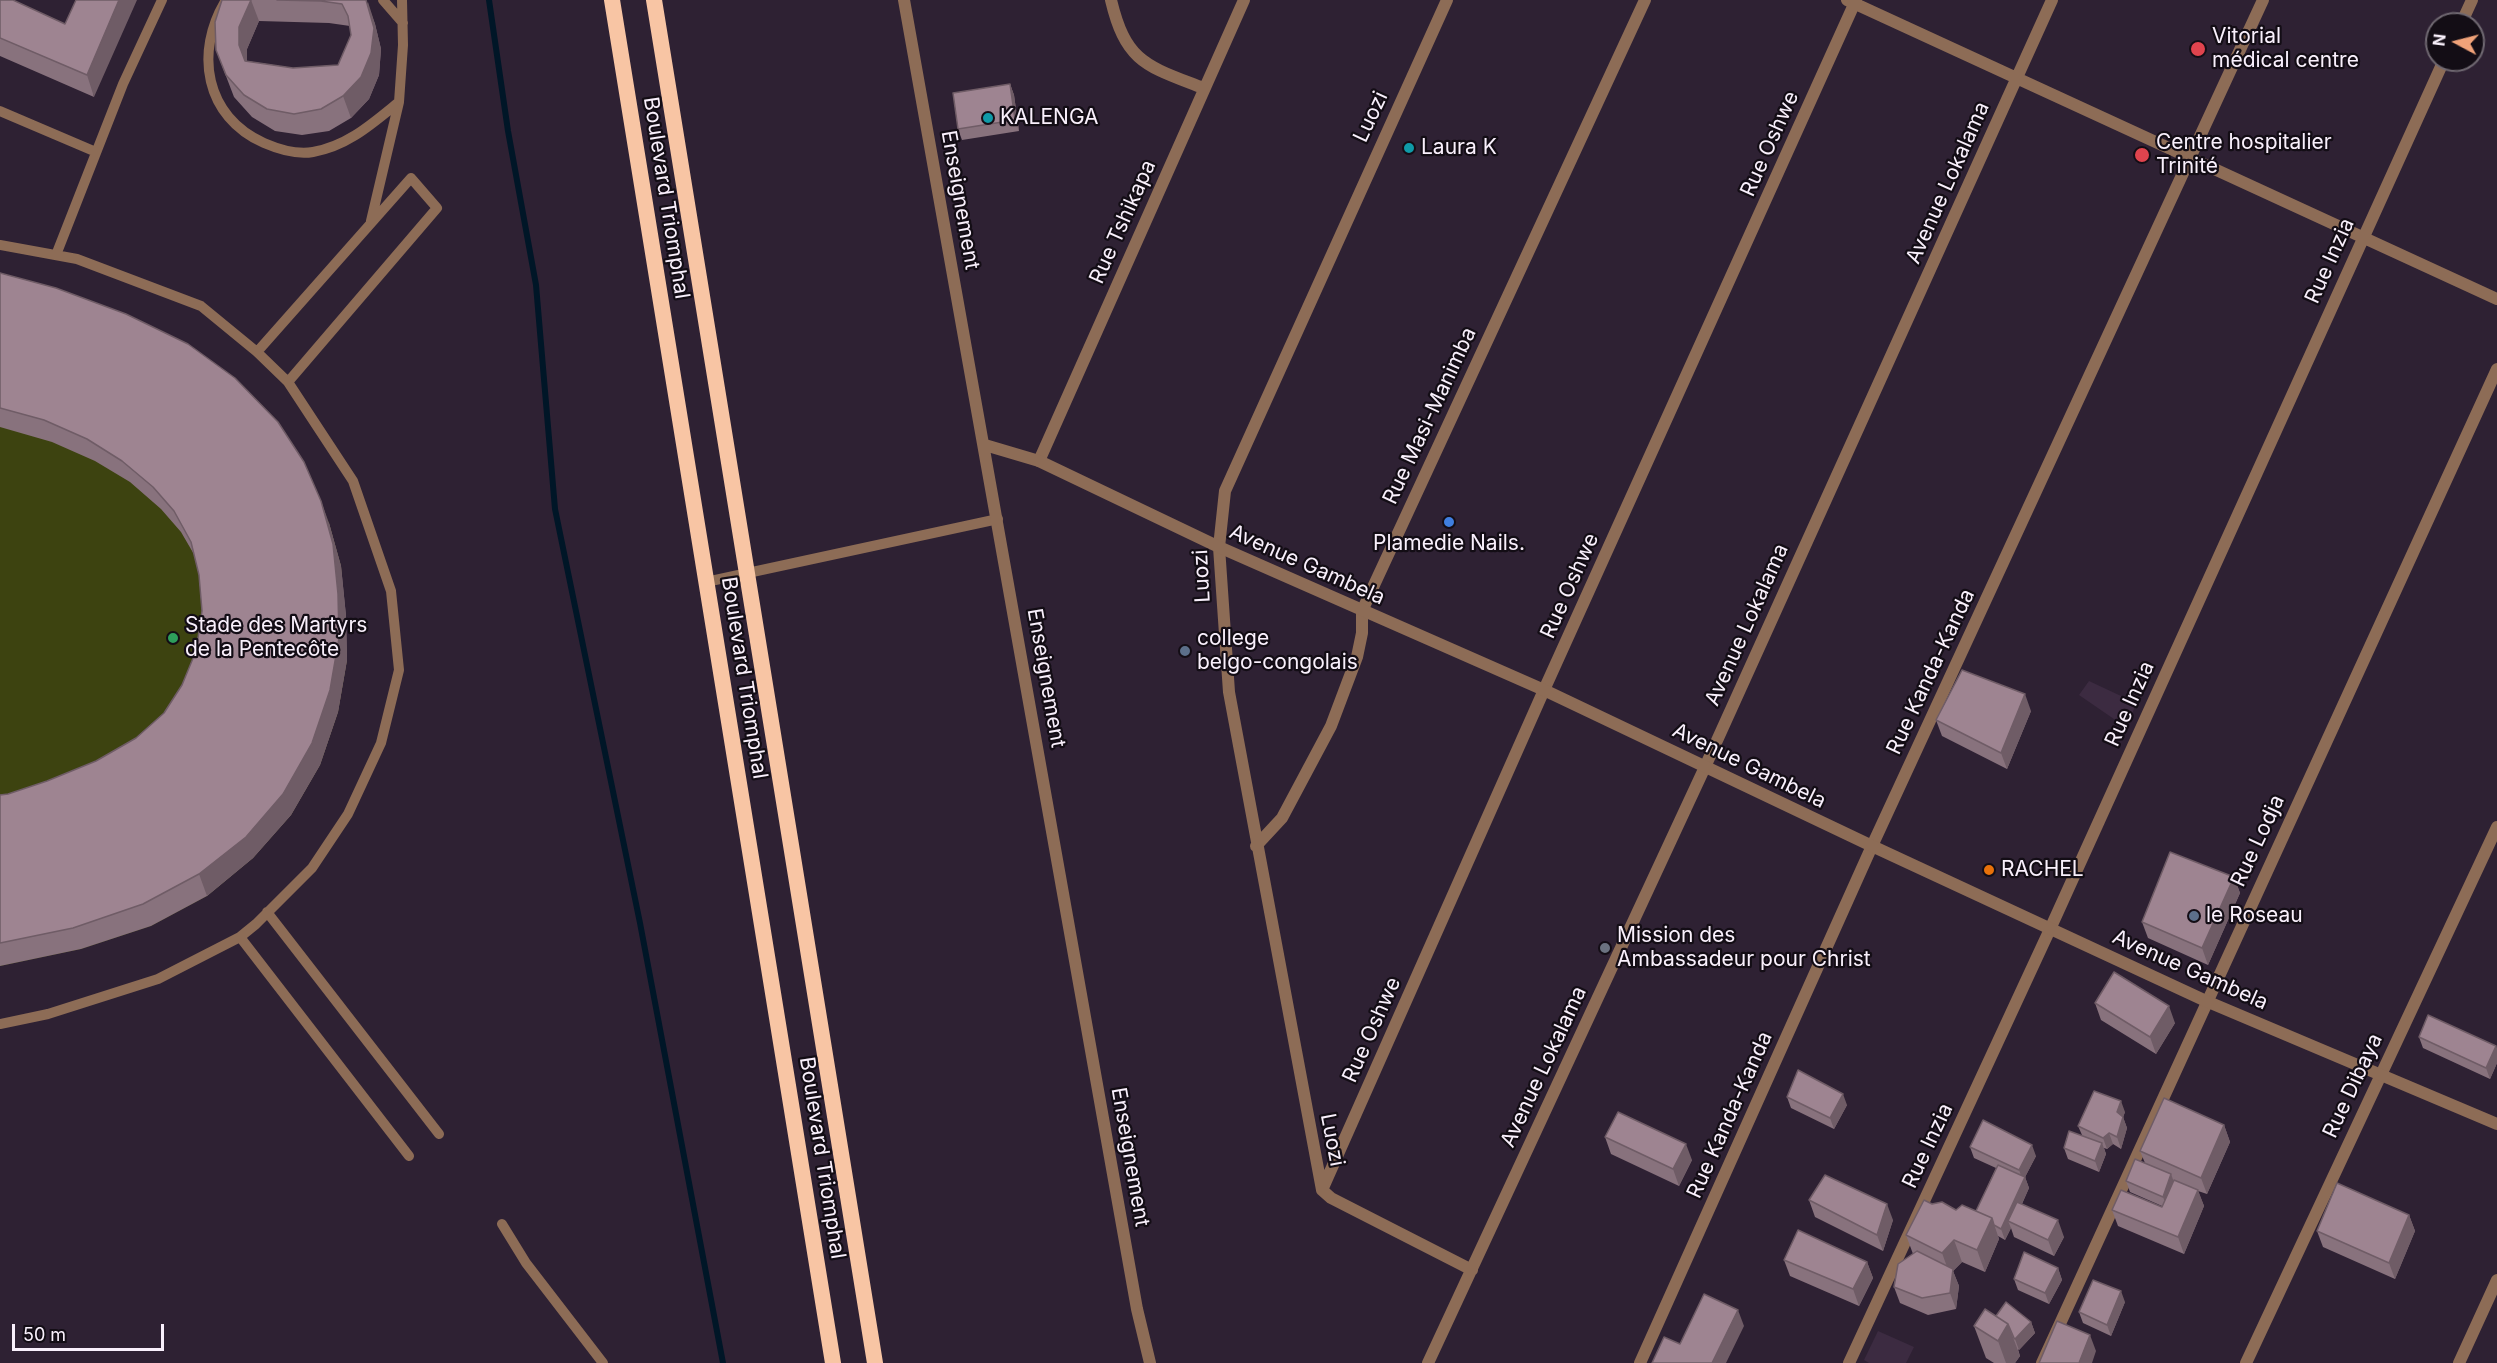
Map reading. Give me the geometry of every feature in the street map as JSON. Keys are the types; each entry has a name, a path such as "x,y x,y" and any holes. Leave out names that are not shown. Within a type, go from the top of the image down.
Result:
{"highway":[{"name":"Boulevard Triomphal","path":"612,0 833,1363"},
{"name":"Boulevard Triomphal","path":"654,0 875,1363"}],"street":[{"name":"Enseignement","path":"904,0 1135,1297 1150,1363"},
{"path":"1111,0 1118,28 1132,54 1156,69 1203,88"},
{"name":"Rue Tshikapa","path":"1039,461 1203,88 1245,0"},
{"name":"Luozi","path":"1322,1190 1229,692 1219,548 1225,491 1447,0"},
{"name":"Rue Masi-Manimba","path":"1256,846 1282,818 1331,726 1357,657 1362,633 1362,611 1645,0"},
{"name":"Avenue Lokalama","path":"1428,1363 1705,767 2052,0"},
{"name":"Rue Kanda-Kanda","path":"1640,1363 1872,846 2263,0"},
{"path":"1852,1 2018,76 2189,159 2497,299"},
{"name":"Rue Oshwe","path":"1322,1190 1852,1"},
{"name":"Rue Inzia","path":"1849,1363 2051,927 2438,72"},
{"name":"Rue Lodja","path":"2042,1363 2206,1000 2497,369"},
{"name":"Avenue Gambela","path":"985,446 1039,461 1219,548 1544,690 1872,846 2206,1000 2497,1124"},
{"name":"Rue Dibaya","path":"2246,1363 2497,826"},
{"path":"1322,1190 1331,1198 1472,1270"},
{"path":"2459,1363 2497,1280"}],"lane":[{"path":"56,255 123,84 162,0"},
{"path":"226,0 214,20 207,52 211,85 226,114 249,136 279,150 311,152 342,144 399,102"},
{"path":"383,0 403,22"},
{"path":"370,224 399,102 402,0"},
{"path":"0,111 96,152"},
{"path":"257,352 411,178 437,208 288,382"},
{"path":"0,245 77,259 201,306 257,352 288,382 353,481 391,591 399,670 381,743 348,814 312,868 240,937 158,979 48,1014 0,1024"},
{"path":"706,582 998,519"},
{"path":"267,912 439,1134"},
{"path":"240,937 409,1156"},
{"path":"502,1224 526,1263 603,1363"}],"shaded area":[{"path":"2089,681 2136,703 2127,728 2079,695"},
{"path":"1878,1331 1914,1347 1906,1363 1869,1363 1864,1360"}],"green space":[{"name":"Stade des Martyrs de la Pentecôte","path":"0,294 312,484 329,523 341,566 347,660 338,712 320,765 291,815 253,858 207,896 151,926 81,949 0,966"}],"building":[{"path":"0,0 13,0 65,24 76,0 119,0 87,75 0,38"},
{"path":"222,0 251,0 239,27 239,45 245,61 293,68 338,65 351,35 348,16 342,4 277,0 366,0 374,28 371,53 361,77 343,96 321,109 294,114 267,109 244,95 226,75 216,50 215,22"},
{"name":"KALENGA","path":"1010,84 1015,120 958,129 953,93"},
{"name":"Stade des Martyrs de la Pentecôte","path":"0,273 56,288 126,314 188,344 235,378 278,422 304,462 321,501 333,544 338,594 339,638 330,690 312,743 283,794 246,837 199,874 143,904 73,928 0,943 0,795 47,781 96,761 136,738 164,713 182,685 196,651 202,611 199,575 191,542 174,511 153,487 122,461 87,439 44,420 0,408"},
{"path":"1962,670 2025,694 2001,753 1936,720"},
{"name":"le Roseau","path":"2170,852 2234,877 2202,948 2142,922"},
{"path":"2114,972 2169,1006 2150,1037 2095,1003"},
{"path":"2428,1015 2496,1046 2486,1068 2419,1037"},
{"path":"1798,1070 1843,1094 1830,1118 1787,1097"},
{"path":"2094,1091 2121,1101 2117,1112 2123,1117 2117,1137 2109,1133 2103,1138 2078,1126"},
{"path":"2164,1098 2224,1125 2201,1178 2140,1151"},
{"path":"1618,1112 1686,1144 1673,1169 1605,1137"},
{"path":"1983,1120 2032,1145 2019,1170 1970,1147"},
{"path":"2069,1131 2102,1143 2095,1161 2064,1148"},
{"path":"2135,1159 2171,1174 2163,1197 2126,1181"},
{"path":"1998,1165 2025,1177 2001,1229 1994,1225 1992,1218 1976,1211"},
{"path":"1825,1175 1887,1204 1877,1235 1809,1200"},
{"path":"2174,1180 2198,1190 2178,1237 2112,1210 2121,1190 2162,1207"},
{"path":"2337,1183 2409,1215 2389,1263 2317,1231"},
{"path":"1924,1200 1932,1204 1942,1202 1956,1210 1962,1205 1992,1218 1977,1250 1954,1240 1942,1253 1906,1235"},
{"path":"2017,1202 2058,1220 2048,1240 2008,1221"},
{"path":"1798,1230 1867,1262 1853,1289 1784,1260"},
{"path":"1917,1251 1953,1269 1950,1293 1922,1298 1894,1287 1898,1264"},
{"path":"2024,1252 2058,1268 2045,1293 2014,1279"},
{"path":"2093,1280 2121,1291 2107,1325 2079,1312"},
{"path":"1704,1294 1738,1310 1712,1363 1652,1363 1664,1337 1680,1344"},
{"path":"2006,1302 2031,1322 2015,1339 2008,1324 1996,1316"},
{"path":"1985,1309 2008,1324 1998,1341 1974,1326"},
{"path":"2057,1321 2090,1335 2079,1363 2039,1363"}],"waterway":[{"path":"489,0 508,131 536,285 555,509 640,923 723,1363"}],"place":[{"name":"Vitorial médical centre","path":"2198,49"},
{"name":"KALENGA","path":"988,118"},
{"name":"Laura K","path":"1409,148"},
{"name":"Centre hospitalier Trinité","path":"2142,155"},
{"name":"Plamedie Nails.","path":"1449,522"},
{"name":"Stade des Martyrs de la Pentecôte","path":"173,638"},
{"name":"college belgo-congolais","path":"1185,651"},
{"name":"RACHEL","path":"1989,870"},
{"name":"le Roseau","path":"2194,916"},
{"name":"Mission des Ambassadeur pour Christ","path":"1605,948"}]}
